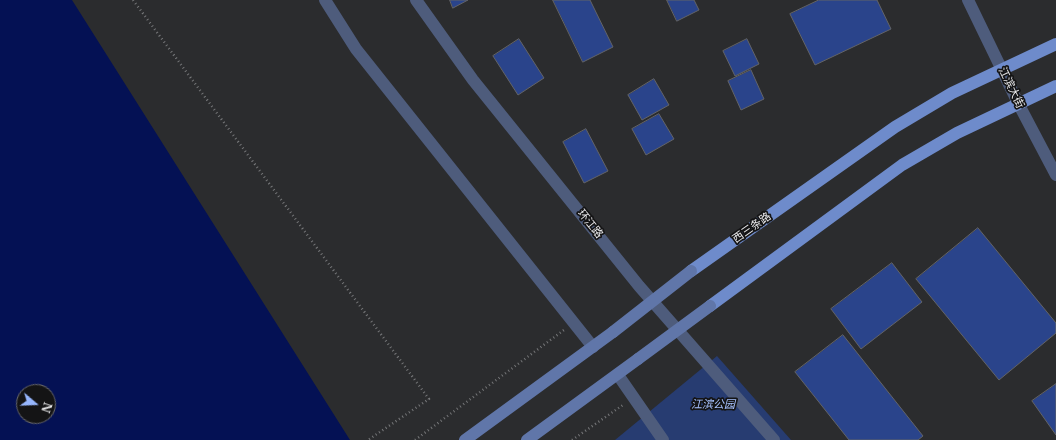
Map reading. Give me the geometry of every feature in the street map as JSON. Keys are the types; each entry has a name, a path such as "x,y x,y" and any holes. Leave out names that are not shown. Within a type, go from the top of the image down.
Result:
{"main road":[{"name":"西三条路","path":"465,440 613,332 691,271 896,127 952,93 1056,44"},
{"path":"527,440 618,375 902,165 957,133 1056,86"}],"street":[{"path":"325,0 356,49 593,346"},
{"name":"环江路","path":"416,0 473,80 639,286 774,440"},
{"name":"江滨大街","path":"968,0 1018,103 1056,175"},
{"path":"618,375 663,440"}],"path":[{"path":"133,0 429,399 368,440"},
{"path":"415,440 574,323"},
{"path":"572,440 633,398"}],"green space":[{"name":"江滨公园","path":"717,356 791,440 615,440"}],"shaded area":[{"path":"0,0 72,0 350,440 0,440"}],"building":[{"path":"450,0 468,0 453,8"},
{"path":"553,0 590,0 613,47 583,62"},
{"path":"667,0 694,0 699,10 677,21"},
{"path":"819,0 877,0 891,29 815,65 790,14"},
{"path":"519,39 544,78 518,95 493,56"},
{"path":"747,39 759,64 735,76 723,51"},
{"path":"751,70 764,99 741,110 728,81"},
{"path":"654,79 669,105 642,120 628,95"},
{"path":"659,114 674,139 646,155 632,129"},
{"path":"586,129 608,171 584,183 563,142"},
{"path":"978,228 1056,323 1056,333 999,380 916,279"},
{"path":"892,263 922,302 861,349 831,309"},
{"path":"843,335 923,436 918,440 849,440 795,372"},
{"path":"1056,384 1056,435 1032,401"}]}
